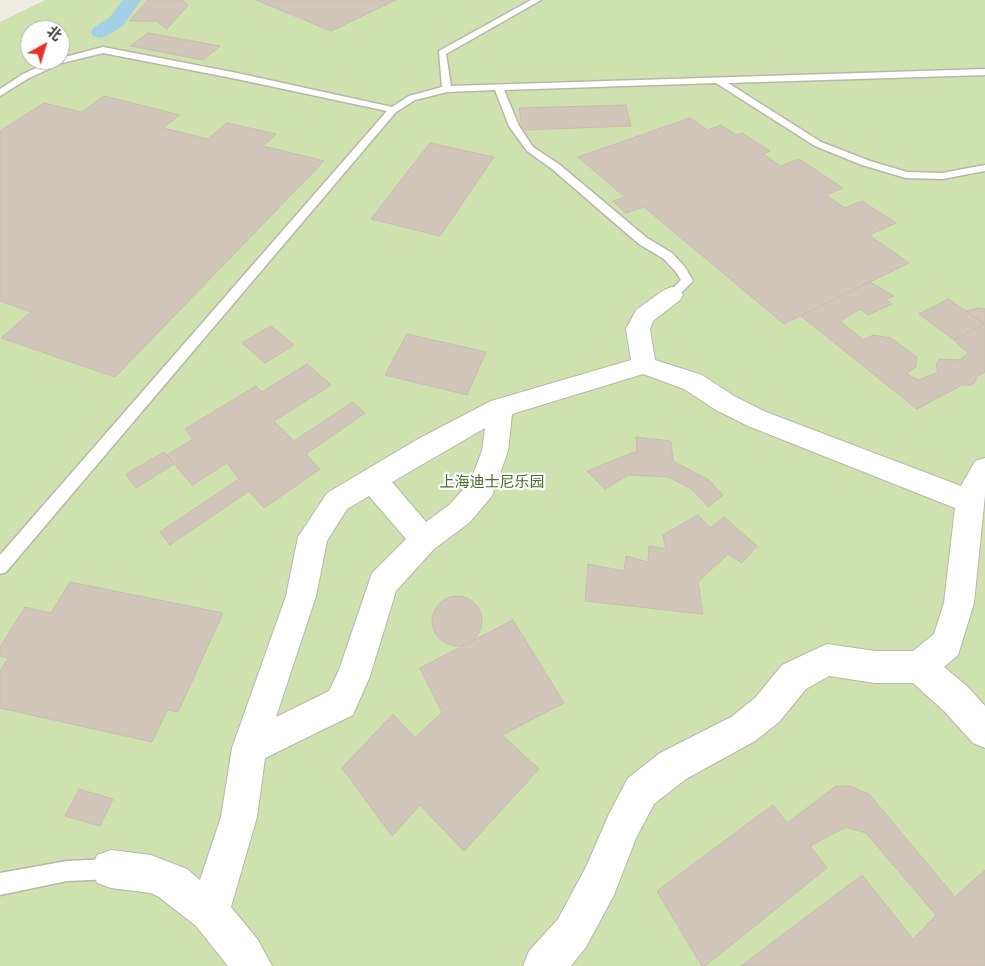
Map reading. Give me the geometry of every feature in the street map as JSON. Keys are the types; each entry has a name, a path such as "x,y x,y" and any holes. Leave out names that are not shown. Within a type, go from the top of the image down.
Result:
{"street":[{"path":"644,365 638,329 644,316 672,294"},
{"path":"210,912 239,817 249,748 270,682 302,596 313,537 337,502 427,447 500,408 644,365 692,382 725,403 757,419 970,501"},
{"path":"249,748 341,703 354,676 383,583 424,540 459,514 482,488 495,450 500,408"},
{"path":"544,966 572,933 600,881 622,827 641,791 673,766 743,729 766,710 794,677 827,660 875,667 919,667 947,644 959,603 971,494 985,469"},
{"path":"373,480 424,540"},
{"path":"919,667 956,699 985,731"},
{"path":"111,869 151,874 173,882 210,912 244,954 251,966"}],"lane":[{"path":"447,89 442,53 537,0"},
{"path":"0,93 26,76 59,61 102,50 237,76 393,110"},
{"path":"0,567 393,110 412,98 447,89 985,72"},
{"path":"719,80 818,144 866,163 906,174 942,176 985,168"},
{"path":"498,87 514,126 530,149 556,167 643,241 668,256 681,270 687,281 672,294"},
{"path":"0,884 67,871 111,869"}],"green space":[{"name":"上海迪士尼乐园","path":"45,0 985,0 985,966 0,966 0,22"}],"building":[{"path":"148,0 183,0 188,5 167,29 156,21 129,21"},
{"path":"256,0 396,0 331,31"},
{"path":"148,33 220,46 203,60 130,46"},
{"path":"104,96 180,115 163,128 208,139 227,123 276,134 263,146 324,161 115,377 1,338 31,312 0,301 0,131 44,103 82,112"},
{"path":"626,105 631,126 522,130 519,108"},
{"path":"690,118 708,130 721,125 736,135 742,133 770,151 763,154 781,166 799,159 843,188 826,195 845,208 862,201 896,223 869,235 909,263 784,324 644,207 626,213 613,201 625,197 578,157"},
{"path":"430,143 494,157 440,236 371,219"},
{"path":"870,282 894,296 886,299 892,304 868,315 860,309 840,321 863,340 873,335 891,338 917,357 916,367 906,374 919,380 938,372 936,364 939,359 960,360 968,353 954,340 984,324 966,311 977,308 985,309 985,372 976,377 976,381 972,385 962,385 917,409 801,316"},
{"path":"948,299 984,324 954,340 919,314"},
{"path":"271,326 294,345 265,363 242,343"},
{"path":"407,334 486,352 467,395 385,375"},
{"path":"307,364 331,385 274,421 294,441 353,402 365,413 306,454 320,469 264,508 249,491 170,545 160,532 239,479 227,463 192,485 167,455 193,439 185,429 256,386 262,392"},
{"path":"636,437 671,441 673,461 709,480 723,495 708,507 692,489 668,477 628,475 605,489 587,471 637,451"},
{"path":"164,452 174,464 136,488 126,474"},
{"path":"698,515 710,528 724,517 757,546 742,563 728,554 698,582 703,614 585,601 588,564 624,571 626,556 648,562 649,546 666,549 663,535"},
{"path":"70,582 223,613 178,712 167,710 152,742 0,708 0,671 8,658 0,656 0,647 25,607 51,613"},
{"path":"452,596 462,596 475,603 482,616 482,626 475,639 462,646 452,646 443,642 436,635 432,626 432,616 436,607 443,600"},
{"path":"513,620 564,703 502,735 539,769 464,851 420,805 392,836 342,768 393,714 415,738 442,712 420,668"},
{"path":"836,786 850,786 869,794 955,897 985,870 985,966 741,966 862,875 913,939 936,915 866,833 846,827 810,846 827,868 705,966 702,966 657,891 773,805 787,823"},
{"path":"79,789 113,799 100,826 65,816"}],"waterway":[{"path":"100,32 116,22 132,0"}]}
